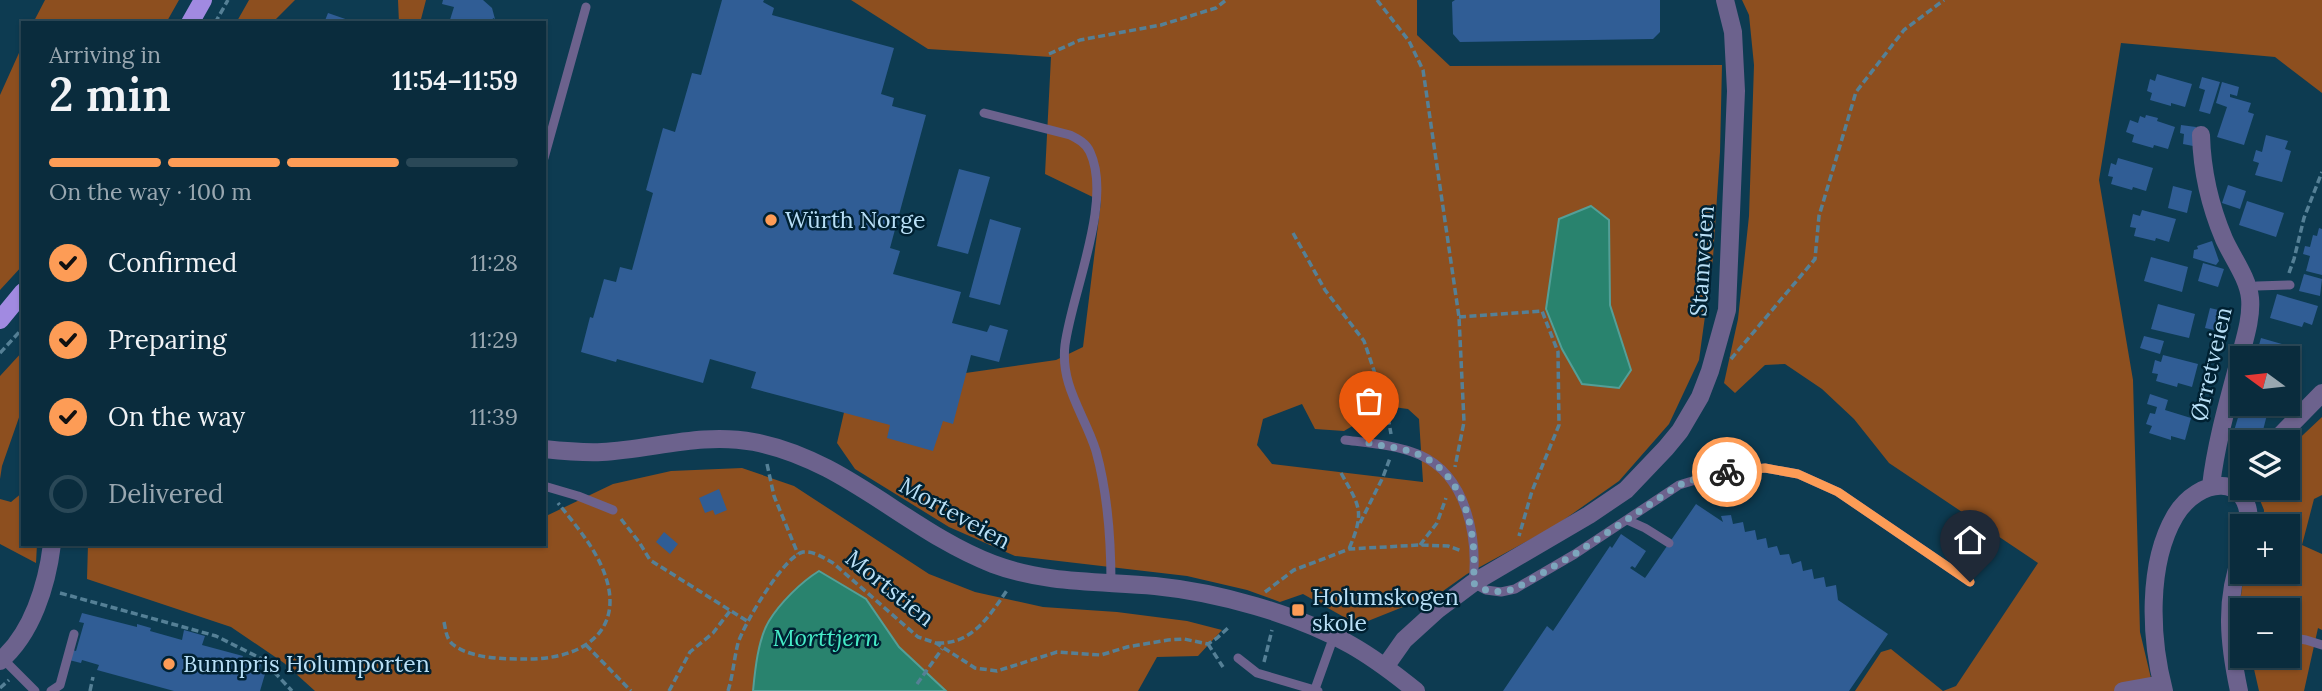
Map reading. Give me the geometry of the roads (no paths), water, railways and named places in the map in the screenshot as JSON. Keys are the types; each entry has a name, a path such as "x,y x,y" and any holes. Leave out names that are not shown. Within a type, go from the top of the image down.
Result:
{"main road":[{"path":"191,21 203,0"},
{"path":"0,320 12,302"}],"street":[{"name":"Stamveien","path":"1385,667 1418,625 1473,583 1589,515 1637,480 1680,431 1700,397 1727,310 1737,91 1733,32 1725,0"},
{"name":"Ørretveien","path":"2201,135 2203,171 2213,210 2232,257 2249,289 2249,317 2217,446 2211,486"},
{"path":"2286,430 2322,393"},
{"name":"Morteveien","path":"546,449 603,452 704,438 741,440 771,446 823,466 954,545 993,564 1045,579 1173,588 1205,594 1289,618 1334,636 1385,667 1416,691"},
{"path":"2123,691 2163,688 2155,634 2155,595 2158,561 2168,530 2183,505 2194,493 2211,486 2230,486"},
{"path":"2,660 22,634 37,605 52,546"},
{"path":"2238,668 2239,691"}],"lane":[{"path":"546,151 586,7"},
{"path":"984,113 1070,135 1083,142 1090,151 1095,170 1096,205 1068,330 1064,360 1069,391 1089,432 1101,473 1110,538 1111,584"},
{"path":"2249,289 2257,286 2287,285"},
{"path":"1345,440 1423,456 1442,469 1452,480 1468,515 1475,556 1473,583 1486,590 1501,592 1515,589 1575,554 1679,485 1704,476 1765,468 1798,474 1838,492 1970,582"},
{"path":"546,487 578,496 612,510"},
{"path":"1627,520 1646,528 1669,543"},
{"path":"51,691 60,685 74,634"},
{"path":"1238,658 1250,670 1316,690 1334,636"},
{"path":"2300,639 2322,645"},
{"path":"2,660 18,671 34,691"}],"water":[{"path":"1591,206 1609,220 1610,305 1631,370 1619,388 1582,384 1562,349 1546,309 1559,219"},
{"name":"Morttjern","path":"819,571 866,599 899,647 946,691 753,691 756,664 765,628 791,593"}],"place":[{"name":"Würth Norge","path":"771,220"},
{"name":"Holumskogen skole","path":"1298,610"},
{"name":"Bunnpris Holumporten","path":"169,664"}]}
